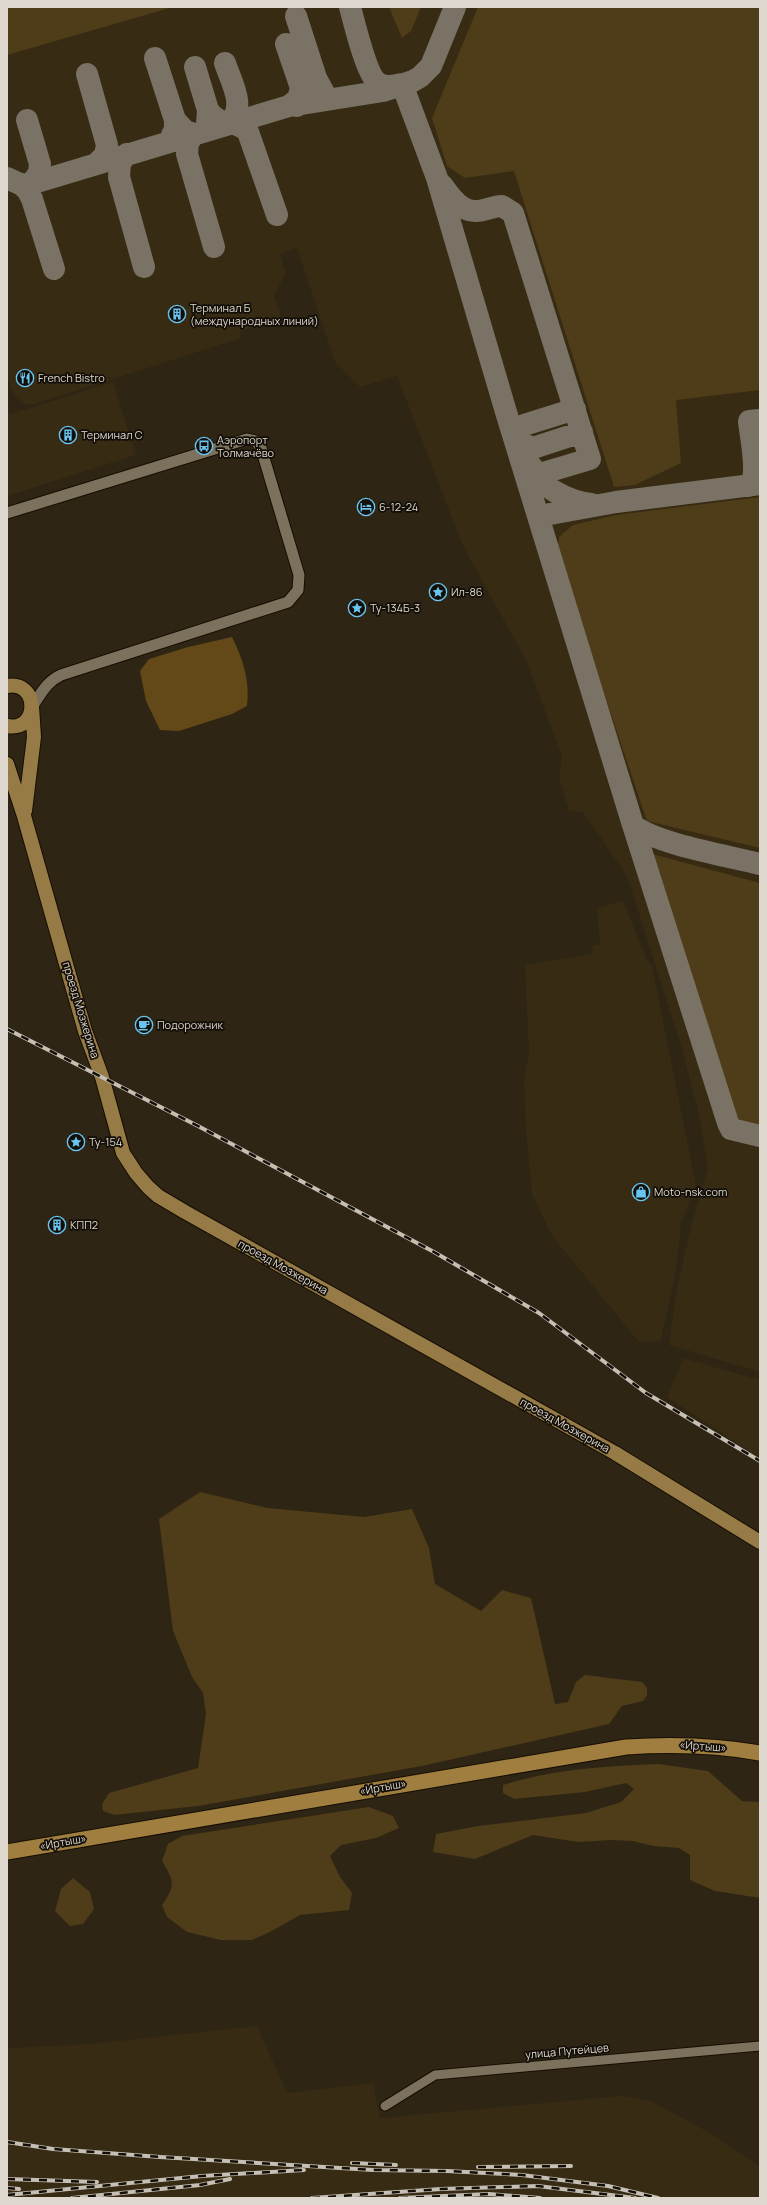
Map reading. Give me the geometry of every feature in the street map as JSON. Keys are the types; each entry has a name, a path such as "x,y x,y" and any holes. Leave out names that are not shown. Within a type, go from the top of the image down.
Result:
{"highway":[{"name":"«Иртыш»","path":"7,1852 626,1747 669,1744 725,1747 760,1753"}],"main road":[{"path":"7,686 18,686 24,689 32,700 31,714 22,724 7,726"},
{"name":"проезд Мозжерина","path":"24,816 34,737 32,707"},
{"name":"проезд Мозжерина","path":"7,764 24,816 85,1031 102,1077 118,1140 130,1164 148,1187 158,1196 185,1212 615,1453 760,1542"}],"street":[{"path":"7,513 195,454 247,440 256,441 261,448 299,575 298,590 288,602 61,675 52,679 46,685 32,707"},
{"name":"улица Путейцев","path":"385,2106 435,2075 760,2046"}],"shaded area":[{"path":"7,7 760,7 760,1372 669,1345 676,1294 690,1230 708,1168 698,1110 679,1039 627,876 583,812 569,811 559,777 562,757 527,662 463,546 397,376 360,387 335,362 297,248 280,254 286,273 274,296 282,319 239,332 241,338 35,404 26,405 13,393 7,375"},
{"path":"7,7 173,7 7,55"},
{"path":"389,7 421,7 411,31 402,38"},
{"path":"478,7 760,7 760,390 676,400 681,463 635,485 614,487 514,171 465,178 447,166 432,118"},
{"name":"Терминал С","path":"113,382 136,455 7,496 7,404 10,414"},
{"path":"760,497 760,848 647,821 557,554 559,537 573,525 616,515"},
{"path":"232,637 245,670 248,697 247,706 232,714 179,731 160,730 146,701 140,671 149,659 188,647"},
{"path":"652,854 760,883 760,1128 733,1121"},
{"path":"623,901 646,958 652,966 696,1185 681,1224 676,1271 661,1340 639,1342 552,1236 532,1194 526,1130 524,1078 529,1053 525,965 593,954 592,946 600,944 597,908"},
{"path":"683,1358 760,1380 760,1456 752,1453 667,1397"},
{"path":"200,1492 268,1508 364,1517 412,1509 429,1548 435,1584 481,1611 502,1590 531,1598 555,1704 568,1702 576,1682 585,1675 642,1682 647,1688 647,1695 643,1701 622,1706 609,1724 422,1766 198,1806 114,1815 103,1811 102,1804 109,1793 198,1768 206,1714 203,1693 192,1677 173,1631 159,1519"},
{"path":"659,1764 708,1771 742,1801 760,1802 760,1898 715,1891 690,1880 690,1855 679,1848 653,1846 633,1841 611,1840 578,1842 533,1835 475,1859 433,1852 436,1834 478,1826 586,1813 621,1802 634,1789 626,1783 585,1792 514,1799 503,1793 503,1785 541,1775 580,1769"},
{"path":"369,1807 393,1816 399,1828 376,1838 341,1845 330,1856 340,1877 352,1893 349,1910 300,1915 270,1932 252,1940 221,1940 187,1932 167,1917 162,1905 170,1892 172,1883 162,1861 168,1844 182,1836"},
{"path":"73,1878 90,1892 94,1909 83,1924 70,1926 55,1911 61,1889"},
{"path":"257,2026 287,2093 373,2083 380,2118 622,2096 651,2101 708,2132 760,2166 760,2198 7,2198 7,2048 91,2044"}],"taxiway":[{"path":"350,7 365,60 374,78 378,83 384,86 402,84 437,178 506,412 633,825 644,832 675,844 760,864"},
{"path":"7,178 22,185 37,182 289,106 383,91 413,81 420,77 431,66 455,7"},
{"path":"296,16 316,78 323,91"},
{"path":"286,44 301,88 298,99 289,106"},
{"path":"155,58 175,120 175,130 172,135"},
{"path":"225,63 234,86 237,102 237,110 229,123"},
{"path":"195,67 208,110 207,124"},
{"path":"87,74 107,145 105,155 96,164"},
{"path":"297,106 314,92 316,78"},
{"path":"208,110 217,119 238,125 248,132 277,215"},
{"path":"27,120 40,164 39,173 31,184"},
{"path":"175,120 185,131 194,134 188,143 187,154 214,247"},
{"path":"127,154 120,163 119,177 144,267"},
{"path":"22,185 28,191 32,199 54,269"},
{"path":"442,185 456,202 465,209 479,211 502,206 513,213 590,459 543,473 532,495"},
{"path":"525,444 515,440 524,425 575,409"},
{"path":"748,486 752,481 754,465 749,421 760,420"},
{"path":"532,467 522,462 533,448 582,432"},
{"path":"528,472 557,493 573,500 591,504"},
{"path":"539,516 616,502 760,484"},
{"path":"633,825 728,1123 731,1129 760,1136"}],"railway":[{"path":"7,1029 198,1126 434,1252 539,1313 646,1393 760,1461"},
{"path":"7,2142 53,2149 160,2157 373,2170 447,2171 522,2175 608,2186 658,2198"},
{"path":"352,2163 396,2165"},
{"path":"478,2167 571,2166"},
{"path":"7,2195 202,2176 304,2170"},
{"path":"7,2179 97,2182"},
{"path":"72,2198 200,2185 230,2179"},
{"path":"312,2198 441,2189 538,2186 635,2198"},
{"path":"7,2188 19,2189"},
{"path":"400,2198 489,2194 540,2198"}],"place":[{"name":"Терминал Б (международных линий)","path":"177,314"},
{"name":"French Bistro","path":"25,378"},
{"name":"Терминал С","path":"68,435"},
{"name":"Аэропорт Толмачёво","path":"204,446"},
{"name":"6-12-24","path":"366,507"},
{"name":"Ил-86","path":"438,592"},
{"name":"Ту-134Б-3","path":"357,608"},
{"name":"Подорожник","path":"144,1025"},
{"name":"Ту-154","path":"76,1142"},
{"name":"Moto-nsk.com","path":"641,1192"},
{"name":"КПП2","path":"57,1225"}]}
